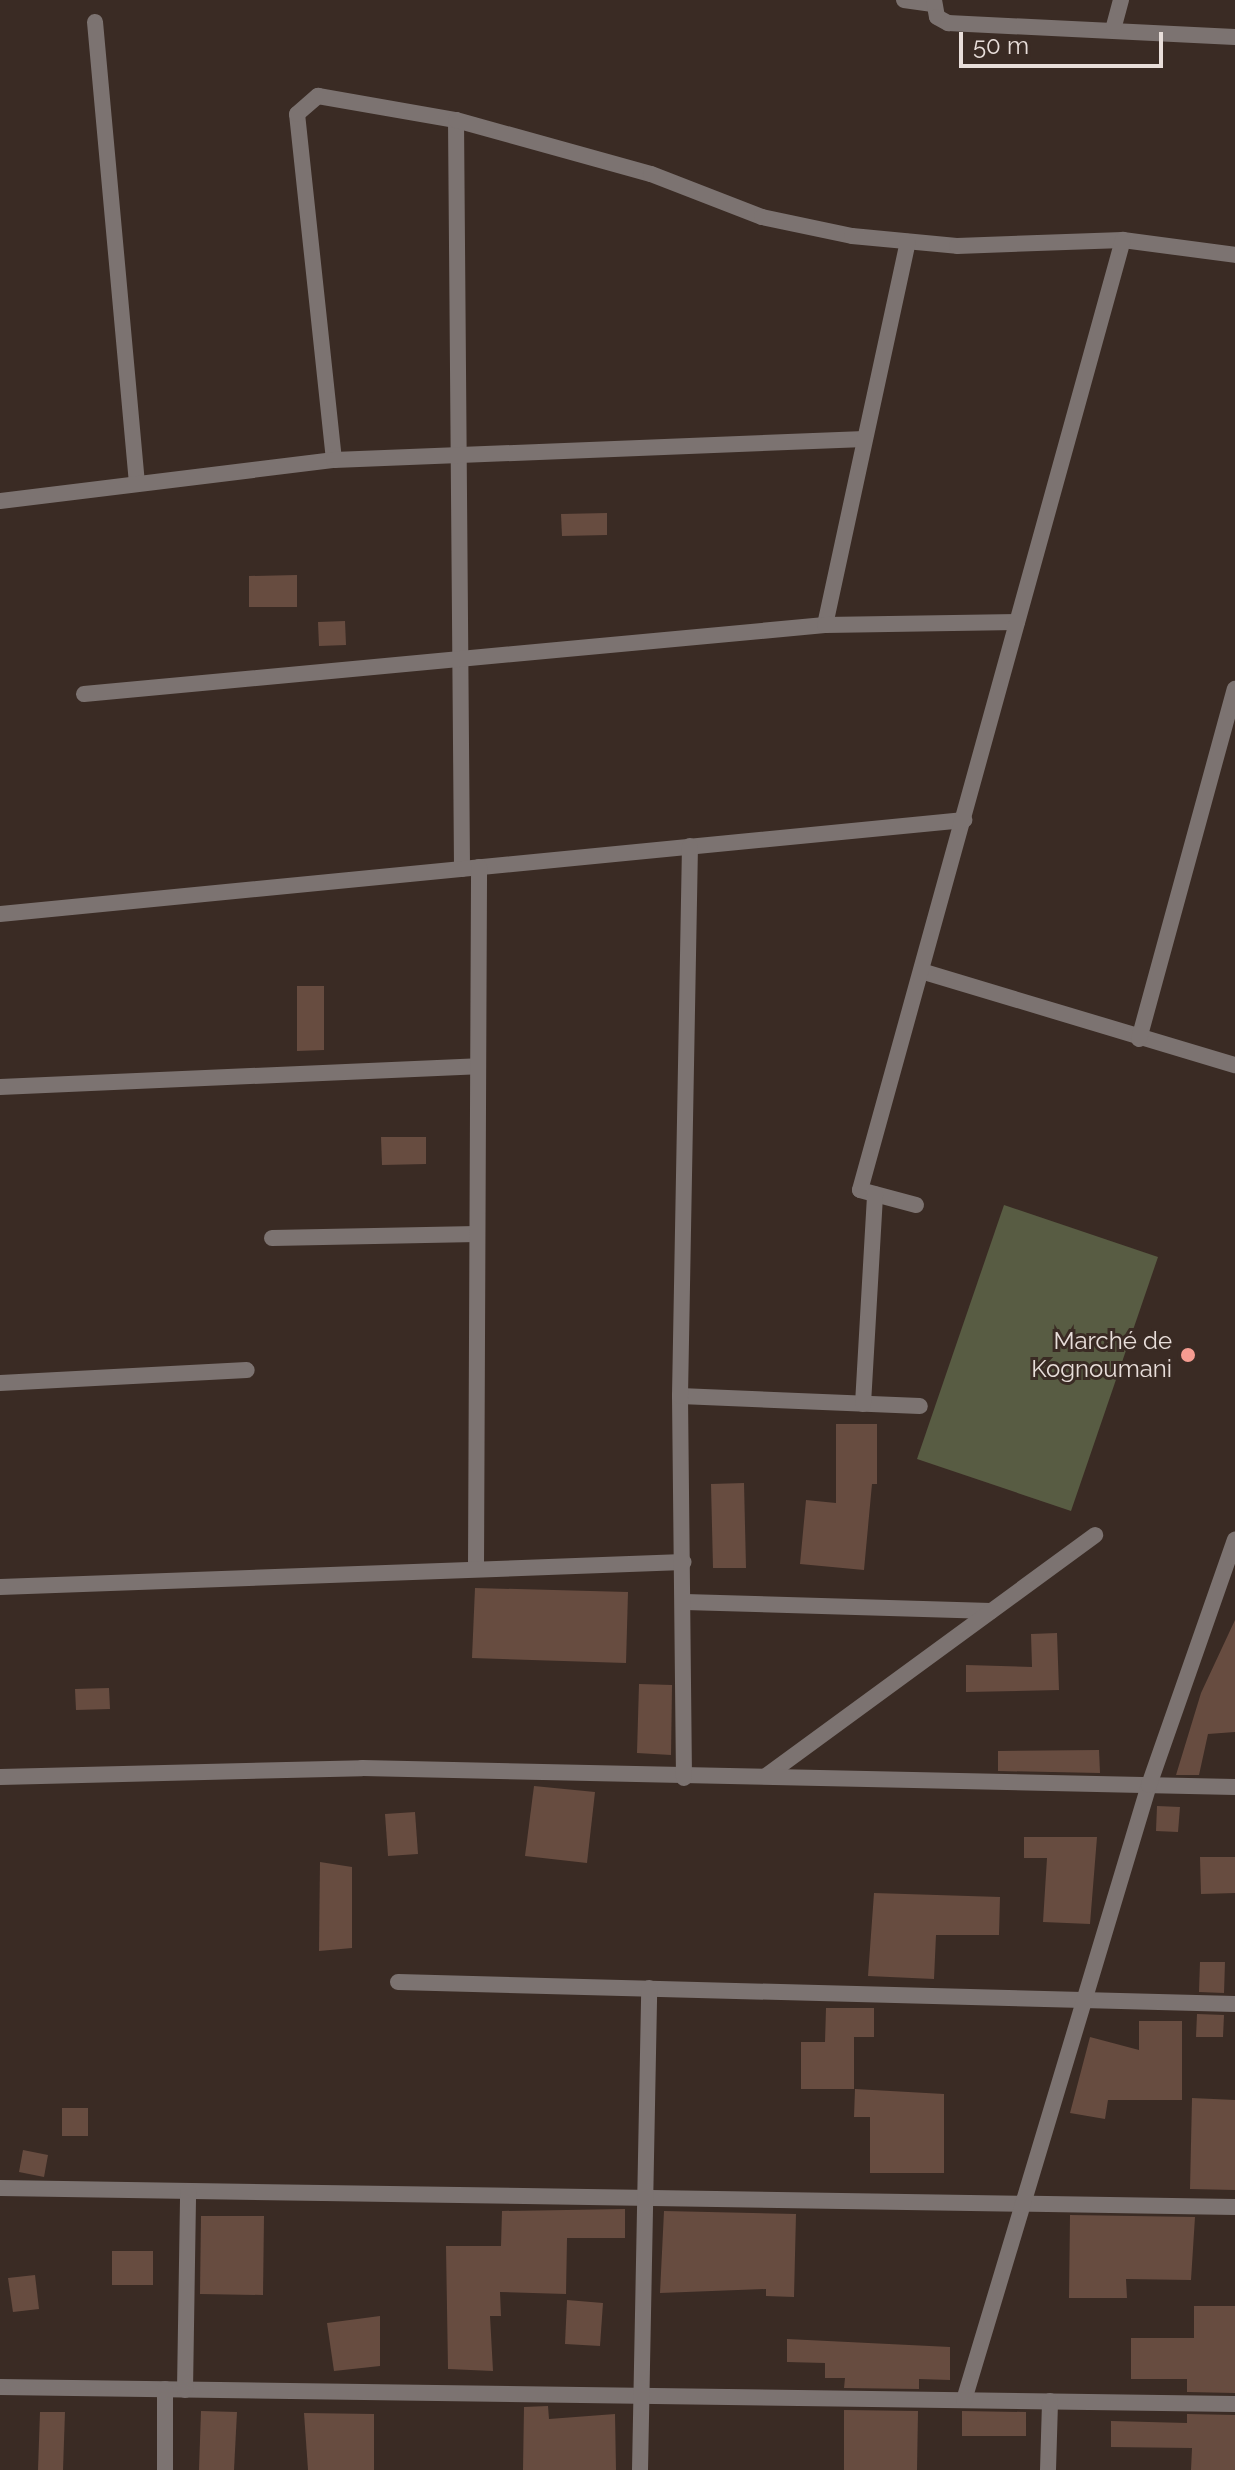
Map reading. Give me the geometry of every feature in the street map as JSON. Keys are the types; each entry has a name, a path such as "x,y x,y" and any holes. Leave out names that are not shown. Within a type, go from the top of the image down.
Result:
{"street":[{"path":"904,0 933,2 937,17 948,23 1114,26 1235,37"},
{"path":"1114,26 1121,0"},
{"path":"95,22 137,480"},
{"path":"334,460 297,114 318,96 456,120 651,174 762,217 908,242 957,246 1123,240 1235,255"},
{"path":"456,120 461,659 478,1066 476,1568"},
{"path":"916,1205 860,1190 1123,240"},
{"path":"825,625 908,242"},
{"path":"0,501 137,480 334,460 865,439"},
{"path":"84,694 825,625 1017,622"},
{"path":"1139,1039 1235,689"},
{"path":"0,914 964,820"},
{"path":"684,1778 685,1602 680,1396 690,846"},
{"path":"921,971 1139,1039 1235,1065"},
{"path":"0,1087 478,1066"},
{"path":"863,1404 875,1194"},
{"path":"272,1238 477,1234"},
{"path":"0,1383 247,1370"},
{"path":"680,1396 920,1406"},
{"path":"766,1776 1095,1535"},
{"path":"964,2400 1149,1785 1235,1540"},
{"path":"0,1587 684,1562"},
{"path":"685,1602 991,1611"},
{"path":"0,1777 362,1768 684,1778 766,1776 1235,1787"},
{"path":"398,1982 1235,2004"},
{"path":"640,2470 649,1988"},
{"path":"0,2188 1235,2207"},
{"path":"185,2390 188,2191"},
{"path":"0,2387 1235,2404"},
{"path":"165,2389 165,2470"},
{"path":"1048,2470 1050,2401"}],"green space":[{"path":"1004,1205 1158,1257 1071,1511 917,1459"}],"building":[{"path":"607,513 607,535 562,536 561,514"},
{"path":"297,575 297,607 249,607 249,576"},
{"path":"345,621 346,645 319,646 318,622"},
{"path":"297,986 324,986 324,1050 297,1051"},
{"path":"381,1137 426,1137 426,1164 382,1165"},
{"path":"836,1424 877,1424 877,1484 872,1484 864,1570 800,1564 806,1500 836,1503"},
{"path":"744,1483 746,1568 713,1568 711,1484"},
{"path":"475,1588 628,1592 626,1663 472,1658"},
{"path":"1235,1620 1235,1732 1208,1734 1199,1775 1176,1775 1201,1693"},
{"path":"1057,1633 1059,1690 966,1692 966,1665 1032,1667 1031,1634"},
{"path":"639,1684 672,1685 671,1755 637,1753"},
{"path":"109,1688 110,1709 76,1710 75,1689"},
{"path":"1099,1750 1100,1773 998,1771 998,1751"},
{"path":"534,1786 595,1792 587,1863 525,1856"},
{"path":"1157,1806 1180,1807 1178,1832 1156,1831"},
{"path":"415,1812 418,1854 388,1856 385,1814"},
{"path":"1024,1837 1097,1837 1090,1924 1043,1922 1047,1858 1024,1858"},
{"path":"1200,1857 1235,1857 1235,1893 1201,1894"},
{"path":"320,1862 352,1867 352,1948 319,1951"},
{"path":"874,1893 1000,1897 999,1935 936,1935 934,1979 868,1976"},
{"path":"1200,1962 1225,1962 1224,1993 1199,1992"},
{"path":"826,2008 874,2008 874,2037 854,2037 854,2089 801,2089 801,2042 825,2042"},
{"path":"1197,2014 1224,2015 1223,2037 1196,2037"},
{"path":"1139,2021 1182,2021 1182,2100 1108,2100 1105,2119 1070,2113 1090,2037 1139,2050"},
{"path":"855,2089 944,2094 944,2173 870,2173 870,2117 854,2117"},
{"path":"1192,2098 1235,2100 1235,2190 1190,2189"},
{"path":"62,2108 88,2108 88,2136 62,2136"},
{"path":"23,2150 48,2155 44,2177 19,2172"},
{"path":"625,2209 625,2238 567,2238 566,2294 500,2292 501,2316 490,2316 493,2371 448,2369 446,2246 501,2246 502,2211"},
{"path":"664,2211 796,2214 794,2297 766,2296 766,2289 660,2293"},
{"path":"1070,2215 1195,2217 1191,2280 1126,2279 1127,2298 1069,2298"},
{"path":"201,2216 264,2216 263,2295 200,2294"},
{"path":"112,2251 153,2251 153,2285 112,2285"},
{"path":"35,2275 39,2309 13,2312 8,2278"},
{"path":"567,2300 603,2303 600,2346 565,2344"},
{"path":"1194,2306 1235,2306 1235,2393 1187,2392 1187,2379 1131,2379 1131,2338 1194,2338"},
{"path":"380,2316 380,2366 334,2371 327,2323"},
{"path":"787,2339 950,2347 950,2380 919,2379 919,2389 844,2388 845,2378 825,2378 825,2363 787,2362"},
{"path":"548,2406 549,2419 615,2414 616,2470 523,2470 524,2407"},
{"path":"844,2410 918,2411 917,2470 844,2470"},
{"path":"201,2411 237,2412 234,2470 199,2470"},
{"path":"962,2411 1026,2412 1026,2436 962,2436"},
{"path":"40,2412 65,2412 63,2470 38,2470"},
{"path":"304,2413 374,2414 374,2470 308,2470"},
{"path":"1187,2414 1235,2415 1235,2470 1191,2470 1192,2448 1111,2447 1111,2421 1187,2423"}],"place":[{"name":"Marché de Kognoumani","path":"1188,1355"}]}
